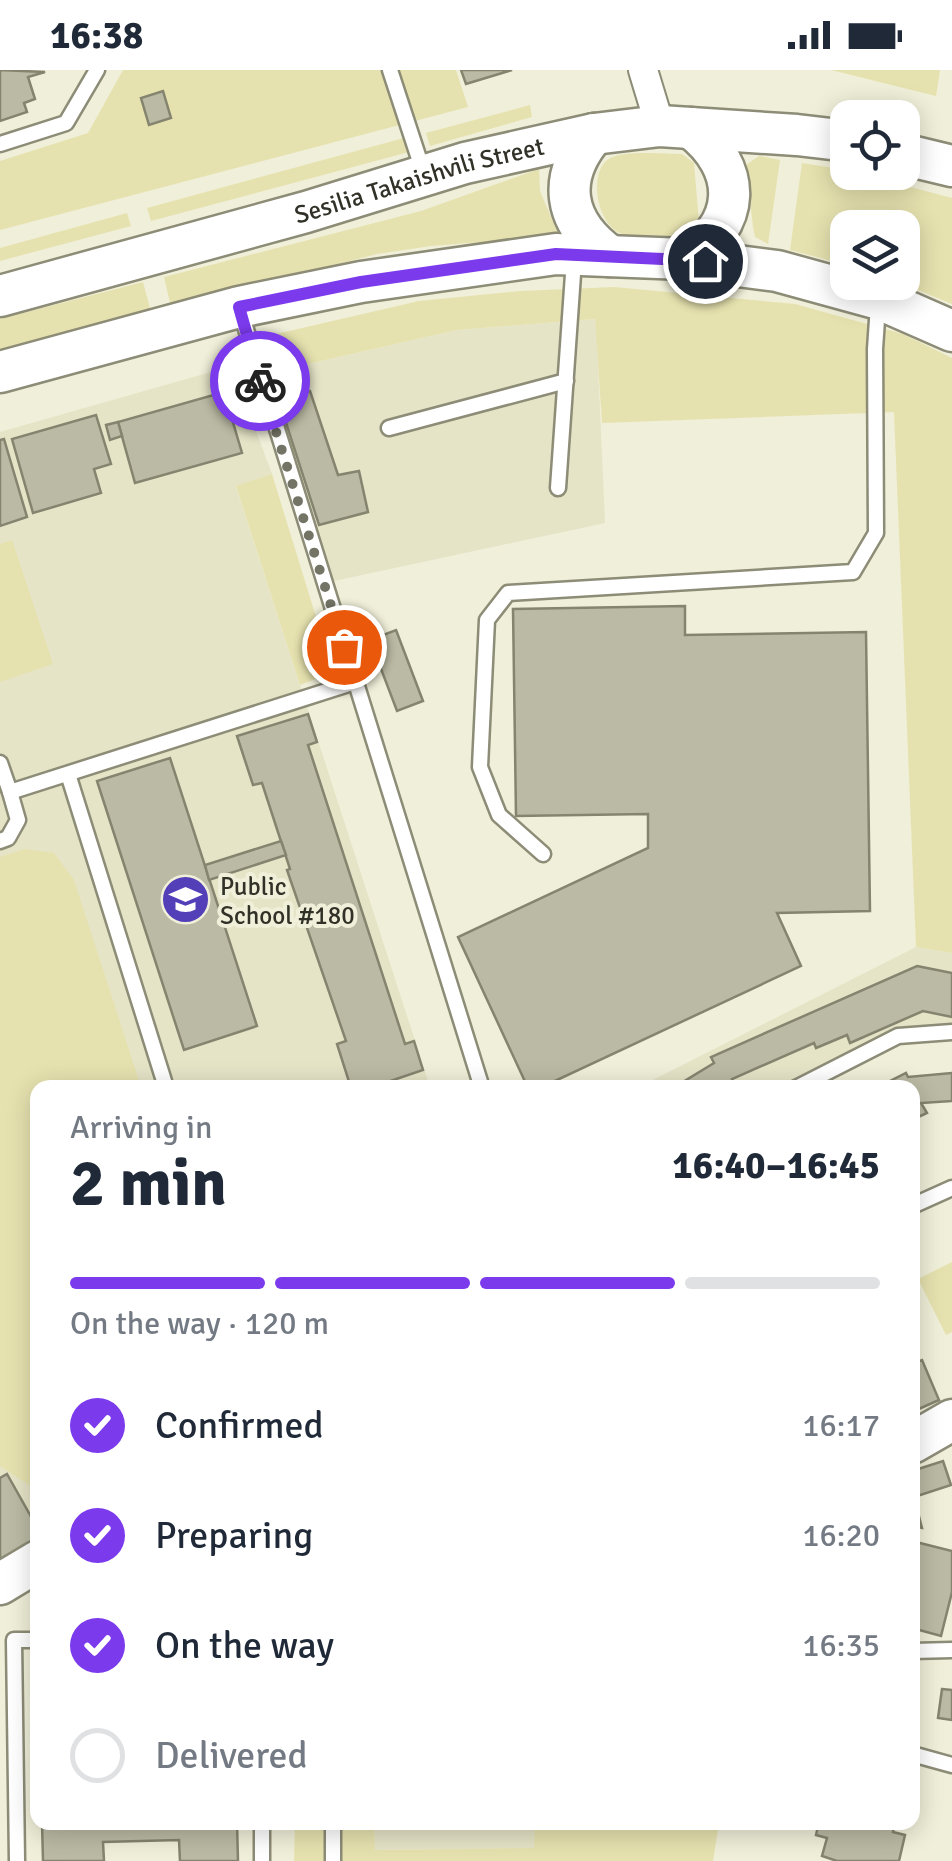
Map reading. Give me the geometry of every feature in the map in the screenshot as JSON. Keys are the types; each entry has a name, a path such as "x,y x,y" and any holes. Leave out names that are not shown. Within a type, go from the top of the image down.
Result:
{"main road":[{"name":"Sesilia Takaishvili Street","path":"0,296 306,212 424,175 594,134 676,126 830,139"},
{"path":"676,126 712,144 728,174 730,201 722,225 704,248 684,260"},
{"path":"592,255 594,244 578,225 570,204 570,180 574,165 594,134"},
{"path":"920,156 947,159"},
{"path":"0,372 239,307 490,261 592,255 684,260 777,270 830,285"},
{"path":"880,300 952,331"},
{"path":"920,1438 952,1420"},
{"path":"0,1584 30,1566"}],"street":[{"path":"643,70 676,126"}],"lane":[{"path":"0,144 66,122 97,70"},
{"path":"390,70 424,175"},
{"path":"558,488 566,381 592,255"},
{"path":"543,854 499,815 480,767 488,620 508,593 853,572 876,533 878,300"},
{"path":"239,307 479,1080"},
{"path":"389,428 566,381"},
{"path":"10,792 355,682"},
{"path":"0,764 18,820 8,838 0,841"},
{"path":"68,774 164,1080"},
{"path":"812,1080 898,1036 952,1032"},
{"path":"920,1202 952,1188"},
{"path":"17,1861 14,1640 30,1640"},
{"path":"920,1651 952,1650"},
{"path":"920,1756 952,1765"},
{"path":"262,1830 262,1861"},
{"path":"333,1830 333,1861"}],"shaded area":[{"path":"123,70 456,70 468,107 0,230 0,161 88,133"},
{"path":"831,70 940,70 936,96"},
{"path":"530,105 532,117 430,146 426,133"},
{"path":"404,138 409,152 151,221 147,208"},
{"path":"631,154 682,154 694,163 699,222 685,237 638,237 615,230 602,213 597,190 606,161"},
{"path":"759,156 780,160 768,244 755,237 746,165"},
{"path":"802,163 830,167 830,190 920,190 952,198 952,304 920,291 920,210 830,210 830,261 790,250"},
{"path":"539,169 540,191 559,236 377,254 171,307 164,277 421,211"},
{"path":"127,213 131,226 0,261 0,248"},
{"path":"143,282 151,312 0,351 0,319"},
{"path":"614,287 795,304 903,334 952,358 952,953 916,947 894,412 602,423 595,319 457,330 268,373 259,338 419,301"},
{"path":"596,319 605,523 334,581 268,373 457,330"},
{"name":"Public School #180","path":"232,366 272,474 236,487 428,1080 30,1080 30,1554 0,1571 0,432"},
{"path":"272,474 333,672 300,685 236,486"},
{"path":"12,540 53,664 0,682 0,544"},
{"path":"25,849 54,853 74,880 139,1080 30,1080 30,1485 0,1466 0,857"},
{"path":"916,947 952,953 952,1023 872,1038 794,1080 653,1080"},
{"path":"952,1262 952,1332 946,1335 920,1278"},
{"path":"295,1830 374,1830 375,1850 534,1848 535,1830 718,1830 713,1861 294,1861"},
{"path":"374,1830 535,1830 535,1848 375,1850"}],"building":[{"path":"0,70 45,72 28,77 35,99 24,103 27,112 0,121"},
{"path":"461,70 512,70 466,84"},
{"path":"163,91 171,118 149,125 141,98"},
{"path":"310,391 338,475 359,471 368,512 319,525 279,401"},
{"path":"224,392 242,453 135,483 118,422"},
{"path":"96,415 111,464 94,469 101,493 33,513 12,439"},
{"path":"118,422 122,436 110,440 106,425"},
{"path":"4,439 27,517 0,526 0,440"},
{"path":"685,606 685,635 866,632 870,911 777,913 801,966 557,1080 524,1080 458,937 648,848 648,814 516,816 513,609"},
{"path":"396,630 423,701 397,711 370,640"},
{"path":"308,714 317,742 308,745 405,1044 414,1041 423,1070 394,1080 348,1080 337,1044 346,1041 287,870 290,869 262,783 253,785 237,736"},
{"path":"170,758 257,1026 184,1050 97,781"},
{"path":"281,841 286,855 209,880 205,865"},
{"path":"917,966 952,973 952,1017 923,1011 850,1043 847,1035 816,1048 814,1043 733,1080 686,1080 714,1063 711,1057"},
{"path":"906,1073 908,1077 952,1073 952,1101 921,1103 927,1113 920,1116 920,1080 892,1080"},
{"path":"920,1361 939,1400 920,1408"},
{"path":"943,1461 951,1485 920,1495 920,1468"},
{"path":"7,1474 30,1515 30,1543 0,1559 0,1478"},
{"path":"920,1543 952,1551 952,1592 941,1636 920,1630"},
{"path":"942,1689 952,1690 952,1720 938,1718"},
{"path":"42,1830 237,1830 238,1861 180,1861 179,1840 103,1842 104,1861 43,1861"},
{"path":"817,1830 893,1830 905,1835 899,1861 837,1861 822,1856 827,1838 816,1835"}],"way so far":[{"path":"260,381 344,647"}],"place":[{"name":"Public School #180","path":"185,900"}],"route":[{"path":"260,381 239,307 361,282 556,254 705,261"}]}
